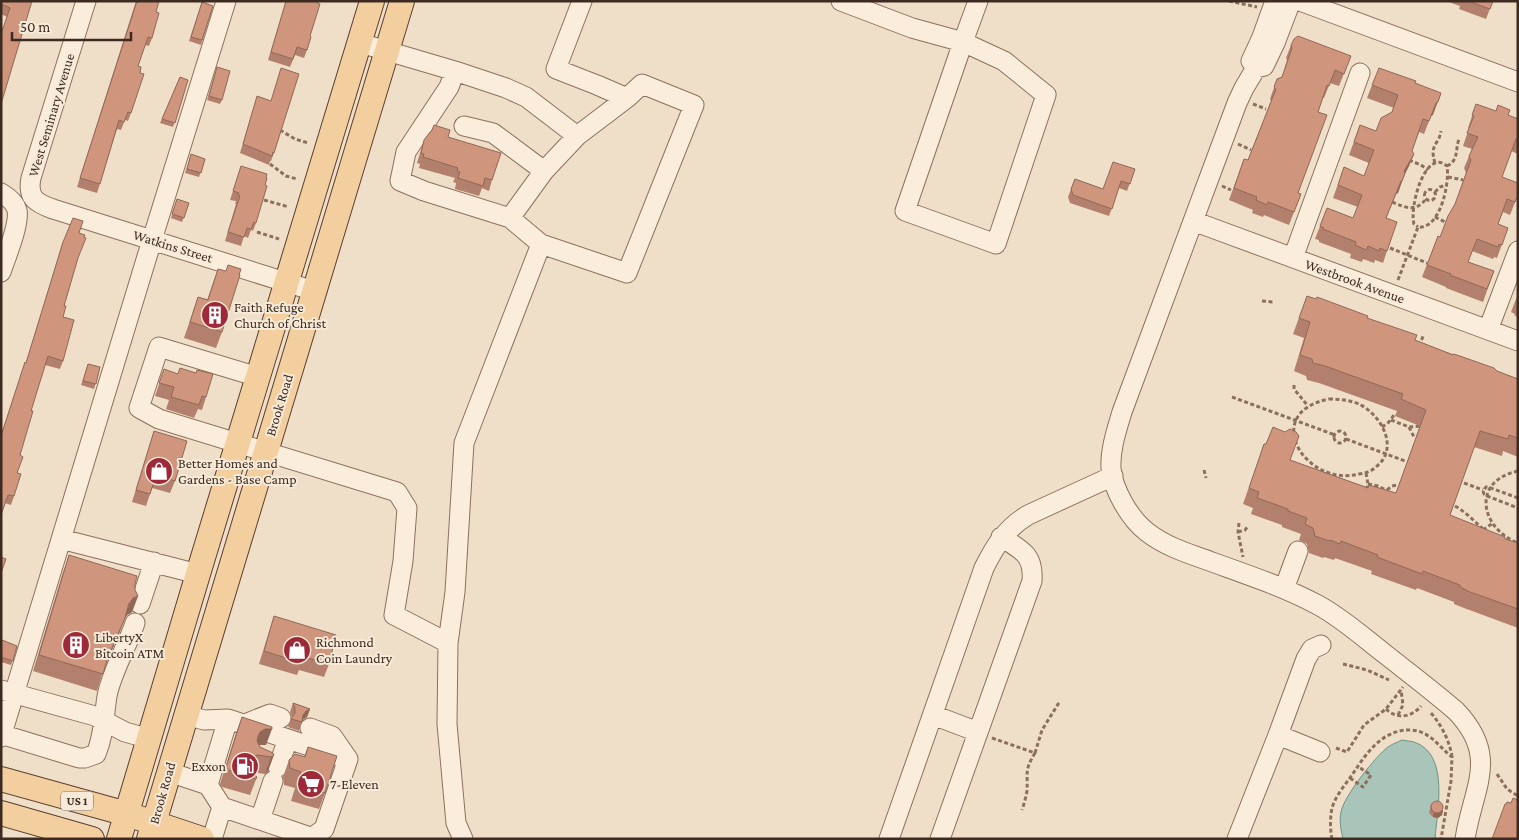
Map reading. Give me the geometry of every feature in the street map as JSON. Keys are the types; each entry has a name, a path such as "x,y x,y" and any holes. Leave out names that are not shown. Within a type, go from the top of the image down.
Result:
{"main road":[{"name":"Brook Road","path":"119,839 372,1"},
{"name":"Brook Road","path":"151,831 402,1"},
{"name":"US 1","path":"1,779 127,814 151,831"},
{"name":"US 1","path":"1,813 92,839"},
{"path":"151,831 202,839"}],"street":[{"name":"West Seminary Avenue","path":"34,200 30,191 31,178 86,1"},
{"path":"135,623 107,695 105,722 100,746 96,754 85,758 70,756 2,735 8,692 61,539 226,1"},
{"path":"582,1 556,70 627,98"},
{"path":"841,1 912,28 963,42 1004,60 1046,95 996,244 905,211 963,42 978,1"},
{"path":"1291,1 1264,66 1256,68 1240,95 1122,412 1111,468 1121,498 1131,516 1153,537 1168,546 1284,589 1318,605 1349,625 1456,711 1469,726 1481,760 1479,786 1465,839"},
{"path":"1300,1 1518,82"},
{"path":"1256,68 1251,61 1262,37 1267,4"},
{"path":"360,43 506,88 526,97 578,136"},
{"path":"455,71 449,87 406,152 400,182 510,218 541,244 628,273 694,105 642,84 578,136 544,171 510,218"},
{"name":"Westbrook Avenue","path":"1360,72 1293,258 1518,341"},
{"path":"464,126 493,133 544,171"},
{"path":"1,272 16,226 17,212 8,199"},
{"name":"Watkins Street","path":"34,200 45,207 314,291"},
{"path":"1193,221 1293,258"},
{"path":"463,839 456,823 446,724 448,643 455,592 464,443 541,244"},
{"path":"1488,330 1518,251"},
{"path":"258,377 159,347 139,408 159,419 397,492 407,508 394,615 448,643"},
{"path":"889,839 984,568 1001,538 1016,522 1028,515 1113,476"},
{"path":"940,839 1032,581 1031,561 1024,551 1001,538"},
{"path":"61,539 198,574"},
{"path":"1284,589 1298,551"},
{"path":"140,604 154,562"},
{"path":"1237,839 1306,659 1312,649 1321,645"},
{"path":"8,692 95,716 125,732 150,739"},
{"path":"186,715 204,720 237,721 270,714 281,718"},
{"path":"933,716 978,732"},
{"path":"237,721 348,759"},
{"path":"212,839 222,807 215,775 237,721"},
{"path":"310,728 332,736 348,759"},
{"path":"1278,735 1326,749"},
{"path":"260,820 270,773 288,739"},
{"path":"222,807 310,838 324,829 348,759"},
{"path":"168,772 215,775"}],"path":[{"path":"1229,1 1267,4"},
{"path":"1249,103 1266,110"},
{"path":"280,130 308,144"},
{"path":"1435,163 1432,149 1441,131"},
{"path":"1447,166 1456,158 1459,140"},
{"path":"1235,143 1251,150"},
{"path":"1409,160 1428,170"},
{"path":"1442,162 1447,166 1447,185 1443,202 1435,217 1424,227 1418,227 1413,222 1413,208 1418,186 1435,163 1442,162"},
{"path":"270,164 286,176 297,180"},
{"path":"1448,176 1463,180"},
{"path":"1392,202 1413,208 1420,205 1426,199 1434,199 1435,192 1440,187 1447,185"},
{"path":"1426,199 1424,195 1426,190 1435,192"},
{"path":"264,200 288,207"},
{"path":"1435,217 1447,223"},
{"path":"1396,286 1418,227"},
{"path":"257,232 279,239"},
{"path":"1390,248 1427,263"},
{"path":"1262,301 1273,302"},
{"path":"1418,350 1424,334"},
{"path":"1420,344 1424,346"},
{"path":"1294,385 1294,389 1308,406"},
{"path":"1360,405 1363,396"},
{"path":"1232,397 1335,435"},
{"path":"1333,399 1360,405 1371,413 1382,427 1387,439 1385,454 1376,466 1354,476 1334,475 1321,470 1308,461 1293,441 1296,421 1299,414 1308,406 1318,401 1333,399"},
{"path":"1382,427 1391,420 1394,414"},
{"path":"1403,426 1406,418"},
{"path":"1391,420 1403,426 1423,426"},
{"path":"1409,427 1414,438"},
{"path":"1335,435 1337,432 1342,431 1346,435 1346,439"},
{"path":"1335,435 1335,441 1338,443 1342,444 1346,439"},
{"path":"1346,439 1405,461"},
{"path":"1204,470 1206,478"},
{"path":"1319,476 1321,470"},
{"path":"1518,471 1500,477 1490,488 1487,496 1487,511 1493,523 1502,534 1518,543"},
{"path":"1363,498 1368,484 1366,472"},
{"path":"1332,481 1334,475"},
{"path":"1464,482 1483,490 1487,496 1518,508"},
{"path":"1368,484 1381,487 1391,495"},
{"path":"1387,490 1397,485"},
{"path":"1379,493 1381,487"},
{"path":"1483,490 1486,487 1518,498"},
{"path":"1455,506 1464,511 1484,530"},
{"path":"1468,524 1470,518"},
{"path":"1239,523 1238,532 1243,558"},
{"path":"1478,534 1493,523"},
{"path":"1238,532 1245,530 1248,526"},
{"path":"1511,547 1513,541"},
{"path":"1343,664 1367,670 1392,681"},
{"path":"1326,749 1347,752 1364,725 1386,709 1406,683"},
{"path":"1396,686 1408,695"},
{"path":"1398,715 1403,705 1401,690"},
{"path":"1414,701 1432,714 1444,732 1450,746 1452,757 1451,781 1441,839"},
{"path":"1022,810 1027,792 1026,776 1028,764 1035,753 1042,730 1060,702"},
{"path":"1386,709 1392,714 1411,715 1421,706"},
{"path":"1332,839 1331,822 1333,807 1340,791 1369,751 1378,742 1393,733 1416,731 1426,734 1435,740 1452,757"},
{"path":"978,732 1035,753"},
{"path":"1350,778 1363,786 1371,776 1358,766"},
{"path":"1495,771 1505,786 1518,796"}],"shaded area":[{"path":"1402,740 1414,742 1425,748 1433,758 1439,784 1435,839 1343,839 1340,815 1348,796 1382,752"}],"building":[{"path":"1,1 32,1 1,104 1,34 10,8 1,4"},
{"path":"137,1 159,1 156,12 159,13 152,38 148,37 138,66 141,67 140,73 144,74 131,113 128,112 124,122 119,120 100,184 80,178"},
{"path":"286,1 317,1 320,4 307,50 297,47 293,59 271,52"},
{"path":"1468,1 1493,1 1490,9"},
{"path":"202,2 213,6 202,40 191,37"},
{"path":"1298,36 1351,56 1344,74 1335,70 1329,86 1327,85 1318,112 1327,115 1298,193 1301,194 1294,212 1268,202 1267,205 1256,200 1257,197 1234,188 1244,159 1248,160 1276,89 1274,87 1277,79 1282,77 1292,48 1291,45"},
{"path":"217,67 230,71 222,100 209,96"},
{"path":"281,68 299,74 272,156 243,144 257,96 271,101"},
{"path":"1379,68 1416,81 1415,83 1441,93 1429,121 1423,119 1412,151 1414,154 1404,171 1402,181 1386,218 1397,222 1387,251 1380,248 1379,251 1368,246 1366,250 1355,245 1356,242 1323,229 1320,226 1327,208 1353,218 1362,195 1338,185 1344,167 1364,176 1374,150 1354,142 1360,125 1376,131 1381,118 1392,112 1398,95 1372,85"},
{"path":"180,77 188,80 175,123 162,119"},
{"path":"1476,104 1496,111 1498,105 1510,110 1508,115 1518,119 1518,139 1516,139 1502,177 1518,183 1518,195 1515,202 1507,199 1498,224 1508,228 1502,245 1499,244 1498,247 1477,239 1468,262 1494,271 1487,289 1427,265 1438,236 1440,237 1455,204 1471,160 1469,156 1478,137 1467,133 1474,116 1472,115"},
{"path":"434,125 450,130 448,137 501,153 492,180 485,178 483,186 458,178 460,172 457,171 458,168 423,157 424,154 421,153 424,140"},
{"path":"191,154 205,159 201,173 187,169"},
{"path":"1113,162 1135,169 1130,184 1121,181 1112,209 1073,195 1071,189 1075,179 1103,189"},
{"path":"241,166 267,174 265,185 267,186 256,223 254,222 251,229 247,228 244,237 228,232 240,196 238,195 239,193 233,191"},
{"path":"177,199 189,203 184,218 172,214"},
{"path":"73,218 83,221 79,233 85,235 84,237 86,238 64,306 66,306 63,317 74,320 63,361 48,356 20,455 23,457 17,473 21,474 14,496 8,495 1,515 1,436 26,363 63,242"},
{"name":"Faith Refuge Church of Christ","path":"228,265 241,269 222,332 190,322 198,297 208,300 218,269 226,271"},
{"path":"1307,296 1316,299 1317,297 1368,316 1367,318 1417,335 1415,340 1494,368 1518,379 1518,438 1509,435 1508,439 1480,431 1450,515 1518,543 1518,609 1470,592 1460,587 1460,585 1423,571 1422,574 1377,557 1378,555 1341,541 1340,544 1315,536 1313,528 1305,524 1307,518 1257,498 1259,492 1249,488 1264,444 1266,444 1273,427 1285,432 1290,429 1299,436 1290,460 1368,488 1369,485 1396,493 1426,410 1401,399 1403,394 1313,363 1312,359 1300,355 1310,322 1299,318"},
{"path":"88,364 100,367 96,384 83,381"},
{"path":"180,368 196,373 197,370 213,374 206,397 202,396 199,405 171,397 174,387 159,383 164,369 178,374"},
{"name":"Better Homes and Gardens - Base Camp","path":"154,431 187,441 175,481 156,475 150,494 136,490"},
{"name":"LibertyX Bitcoin ATM","path":"69,555 137,576 135,590 138,596 129,603 103,674 39,655"},
{"path":"1,557 6,559 1,573"},
{"path":"274,616 336,635 329,664 304,657 302,663 264,651"},
{"path":"2,640 17,646 13,661 1,657"},
{"path":"293,703 310,709 303,715 302,722 291,719 295,713"},
{"path":"242,717 272,727 272,729 265,729 260,732 257,741 260,747 274,755 271,757 257,755 252,757 249,762 249,768 257,777 256,779 228,770 226,767"},
{"path":"308,747 337,756 325,793 297,784 301,772 290,768 289,760 295,754 305,757"},
{"path":"1513,798 1518,800 1518,839 1492,839 1505,804 1507,802 1511,803"},
{"path":"1435,801 1439,801 1443,807 1439,813 1435,813 1431,809 1431,805"}],"place":[{"name":"Faith Refuge Church of Christ","path":"215,315"},
{"name":"Better Homes and Gardens - Base Camp","path":"159,471"},
{"name":"LibertyX Bitcoin ATM","path":"76,645"},
{"name":"Richmond Coin Laundry","path":"297,650"},
{"name":"Exxon","path":"245,766"},
{"name":"7-Eleven","path":"311,784"}]}
